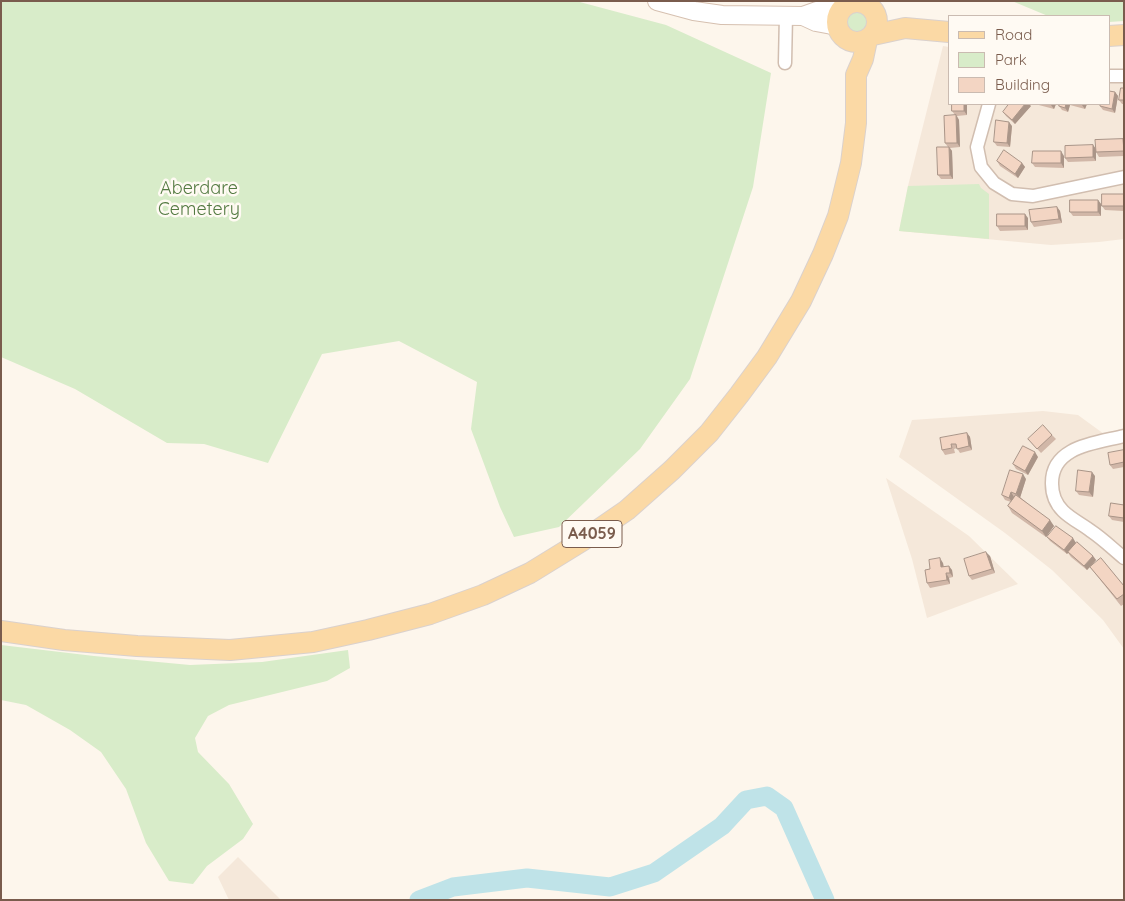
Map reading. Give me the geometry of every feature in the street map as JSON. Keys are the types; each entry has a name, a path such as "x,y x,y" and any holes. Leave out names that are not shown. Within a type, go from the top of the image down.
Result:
{"main road":[{"path":"657,1 694,11 722,15 795,15 843,8"},
{"path":"840,32 838,17 843,8 848,4 860,2 872,7 876,13 878,23 876,30 870,38"},
{"path":"876,13 905,28"},
{"path":"795,15 832,25 852,42 905,28 948,32"},
{"name":"A4059","path":"840,32 848,62 856,75"},
{"path":"1110,36 1124,35"},
{"name":"A4059","path":"1,630 64,640 137,646 230,650 313,642 430,614 482,595 530,573 582,541 627,510 672,470 709,433 767,357 801,301 838,216 851,163 856,123 856,75 870,38"}],"street":[{"path":"785,63 795,15"},
{"path":"1110,76 1124,76"},
{"path":"989,105 977,147 981,167 994,183 1012,194 1033,196 1124,177"},
{"path":"1124,436 1081,446 1065,454 1057,463 1052,474 1055,501 1063,512 1092,531 1124,558"}],"shaded area":[{"path":"943,46 948,47 948,105 1110,105 1110,69 1124,69 1124,239 1051,245 899,231 908,186"},
{"path":"1043,411 1078,415 1104,434 1124,430 1124,649 1103,620 1052,570 1005,533 899,457 912,420"},
{"path":"886,478 969,536 1018,584 927,618 912,559"},
{"path":"238,857 281,900 229,900 218,877"}],"green space":[{"name":"Aberdare Cemetery","path":"1,1 576,1 666,25 771,73 753,187 690,379 640,449 559,527 514,537 500,507 471,429 477,382 399,341 322,354 268,463 204,444 167,443 75,389 1,357"},
{"path":"1012,1 1124,1 1124,21 1110,22 1110,15 1046,15"},
{"path":"858,12 868,19 869,23 862,33 858,34 848,27 847,23 854,13"},
{"path":"979,184 989,194 989,239 899,231 908,186"},
{"path":"1,645 190,665 262,662 348,650 350,668 327,681 229,705 208,716 195,738 198,752 229,784 253,824 243,839 207,866 193,884 169,881 146,843 126,789 101,752 70,730 26,705 1,700"}],"building":[{"path":"1121,88 1124,88 1124,100 1119,100"},
{"path":"1110,91 1115,92 1112,109 1100,106 1110,105"},
{"path":"952,105 964,105 964,111 952,111"},
{"path":"1008,105 1024,105 1012,120 1003,112"},
{"path":"956,115 957,143 945,143 944,116"},
{"path":"996,120 1009,122 1007,143 994,142"},
{"path":"1123,139 1124,151 1096,152 1095,140"},
{"path":"1093,145 1093,157 1065,158 1065,146"},
{"path":"937,147 949,147 950,175 938,175"},
{"path":"1004,150 1022,163 1015,174 997,161"},
{"path":"1033,151 1061,151 1061,163 1032,163"},
{"path":"1102,194 1124,194 1124,206 1102,206"},
{"path":"1070,200 1098,200 1098,212 1070,212"},
{"path":"1057,207 1059,219 1031,222 1029,210"},
{"path":"997,214 1025,214 1025,226 997,226"},
{"path":"1043,425 1052,435 1037,449 1028,439"},
{"path":"967,433 969,446 957,449 956,444 951,444 952,448 942,450 940,438"},
{"path":"1023,446 1035,452 1025,471 1013,464"},
{"path":"1124,450 1124,462 1110,465 1108,453"},
{"path":"1010,470 1023,474 1016,494 1011,492 1009,498 1002,495"},
{"path":"1078,470 1092,472 1089,492 1076,491"},
{"path":"1016,495 1050,520 1042,531 1008,506"},
{"path":"1111,503 1124,505 1124,518 1109,516"},
{"path":"1056,526 1073,538 1064,550 1047,537"},
{"path":"1077,542 1093,556 1084,566 1068,552"},
{"path":"986,552 992,569 969,576 964,559"},
{"path":"940,558 941,567 949,566 950,573 946,573 947,580 927,583 925,570 930,569 929,560"},
{"path":"1101,558 1124,586 1124,594 1117,599 1090,567"}],"waterway":[{"path":"419,900 453,887 527,878 610,887 654,873 722,826 746,800 767,796 784,808 825,900"}]}
